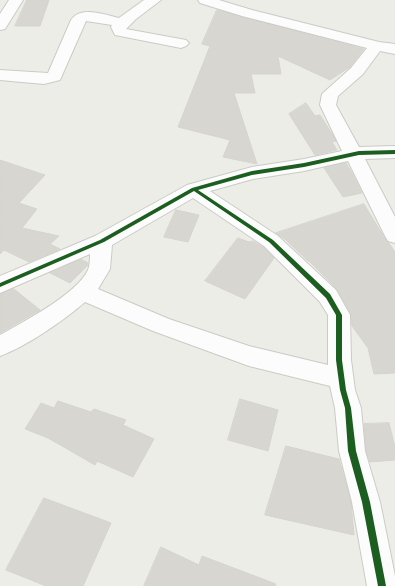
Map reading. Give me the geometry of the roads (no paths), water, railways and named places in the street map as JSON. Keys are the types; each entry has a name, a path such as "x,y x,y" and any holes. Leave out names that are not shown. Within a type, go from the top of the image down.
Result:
{"street":[{"path":"0,26 16,0"},
{"path":"154,0 122,23 118,27 120,32 181,43"},
{"path":"205,0 236,4 376,46 395,49"},
{"path":"0,75 44,79 54,77 78,20 81,17 88,16 122,23"},
{"path":"376,46 357,71 330,94 328,105 395,236"},
{"path":"0,285 102,241 194,189 252,174 354,154 395,152"},
{"path":"194,189 271,241 328,296 339,315 339,360 341,378 348,408 352,452 366,502 382,586"},
{"path":"0,346 36,326 90,285 99,269 102,241"},
{"path":"82,292 161,326 249,356 341,378"}]}
